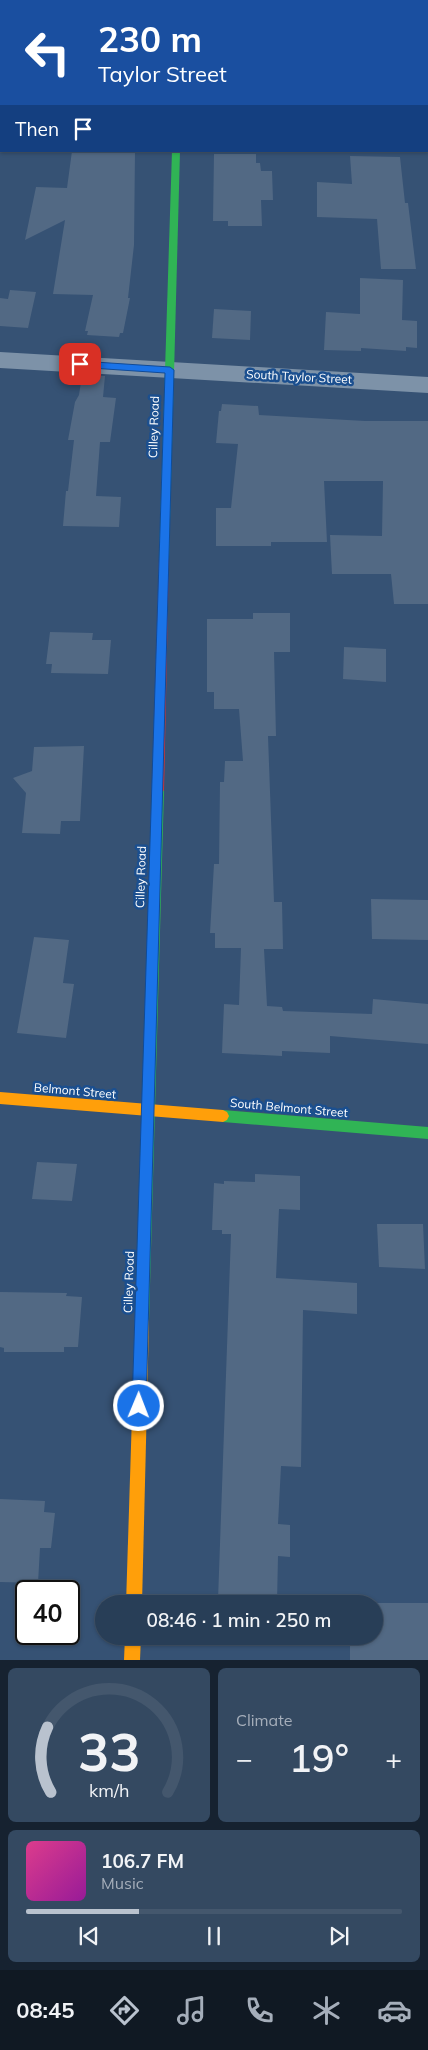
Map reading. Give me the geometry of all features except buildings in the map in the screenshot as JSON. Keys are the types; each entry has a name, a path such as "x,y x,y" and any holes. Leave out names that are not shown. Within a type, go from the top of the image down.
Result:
{"street":[{"name":"Cilley Road","path":"134,1595 176,152"},
{"name":"South Taylor Street","path":"0,360 428,385"},
{"name":"Belmont Street","path":"0,1098 148,1110"},
{"name":"South Belmont Street","path":"148,1110 428,1133"},
{"path":"132,1660 133,1645"}],"traffic: fast":[{"path":"164,559 176,152"},
{"path":"142,1321 158,790"},
{"path":"223,1116 428,1133"}],"traffic: slow":[{"path":"0,1098 223,1116"},
{"path":"134,1595 142,1321"},
{"path":"132,1660 133,1645"}],"traffic: jam":[{"path":"158,790 164,559"}],"route":[{"path":"80,364 170,370 139,1406"}]}
